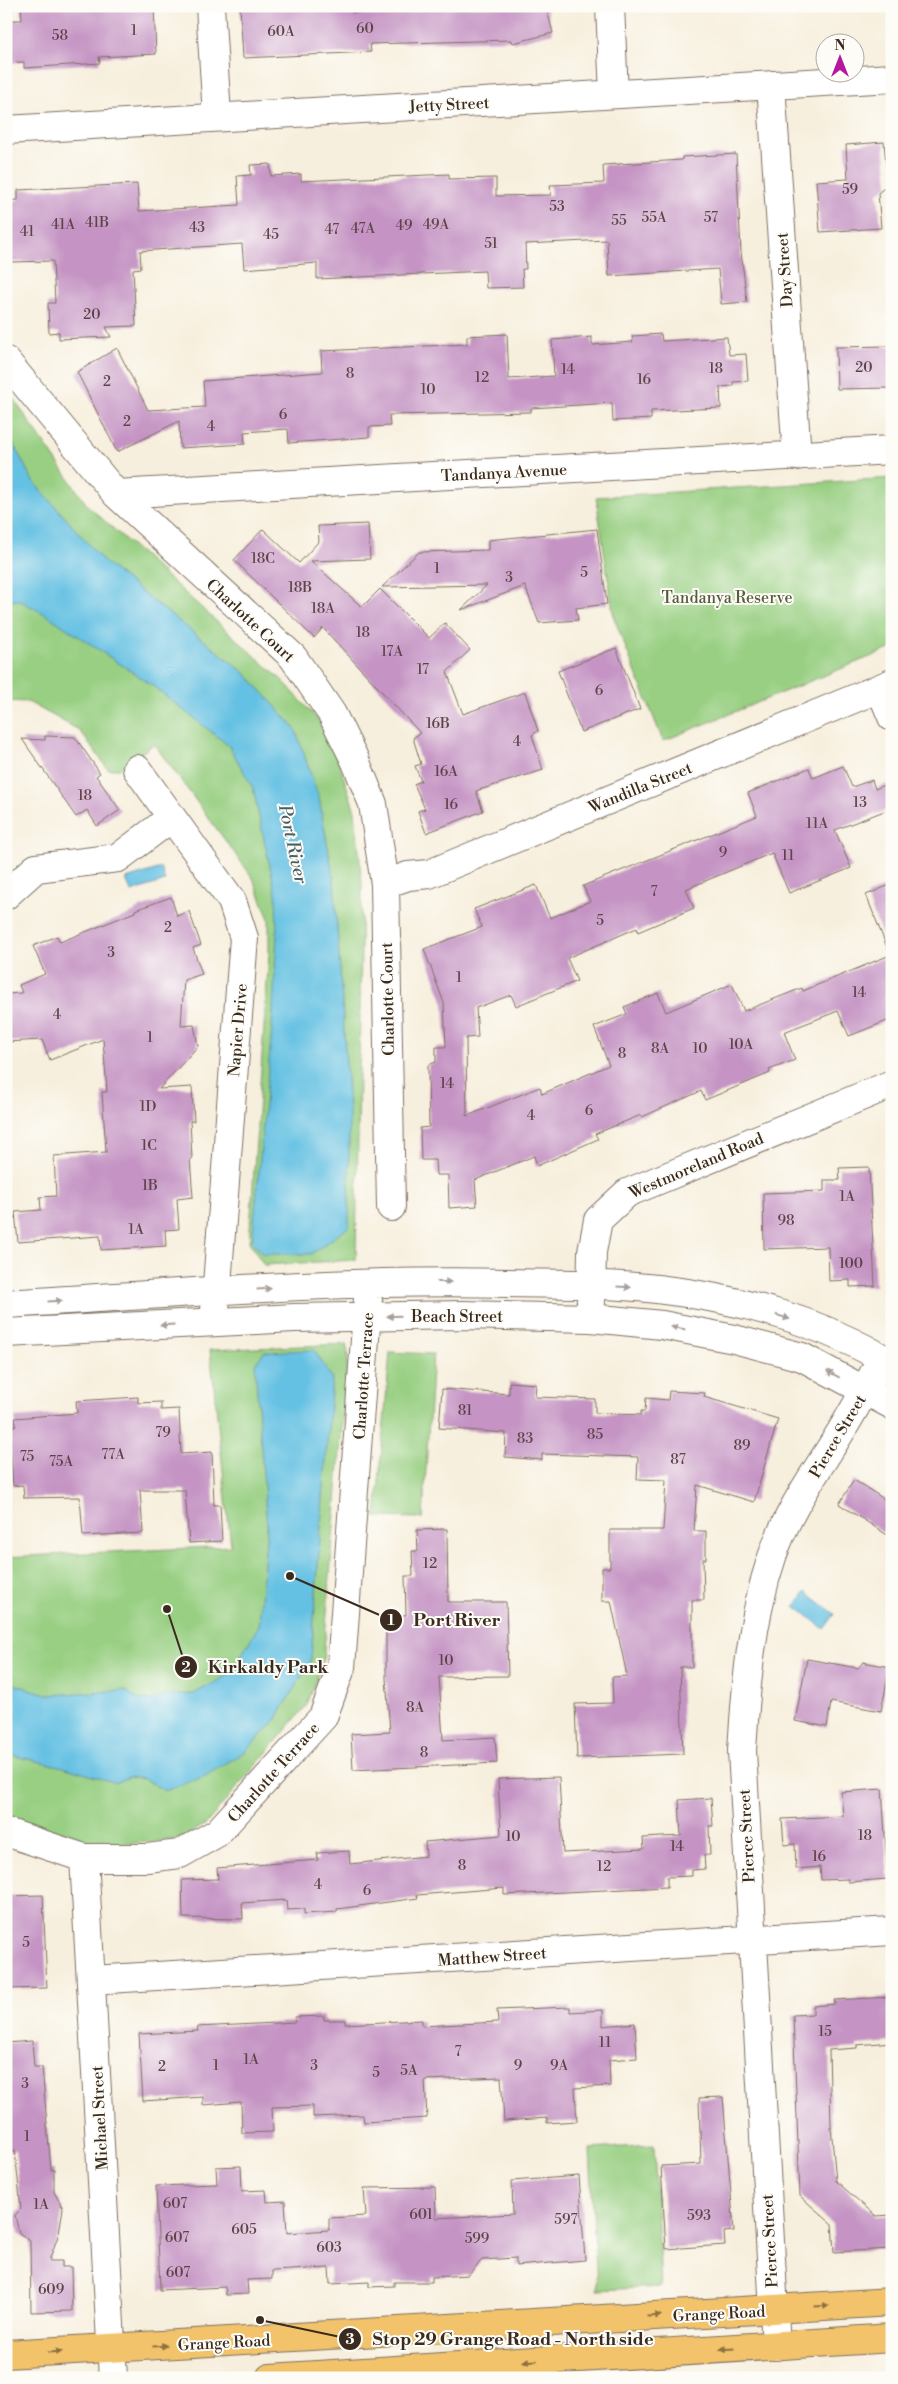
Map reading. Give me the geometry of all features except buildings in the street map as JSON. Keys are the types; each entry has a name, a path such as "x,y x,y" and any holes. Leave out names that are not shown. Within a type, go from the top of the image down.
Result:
{"main road":[{"name":"Grange Road","path":"6,2354 892,2302"},
{"path":"270,2378 892,2338"}],"street":[{"path":"210,6 217,116"},
{"path":"610,6 614,94"},
{"name":"Jetty Street","path":"6,130 217,116 892,78"},
{"name":"Day Street","path":"771,85 797,456"},
{"name":"Charlotte Court","path":"6,360 116,494 293,657 332,714 355,760 373,804 385,884 391,1207"},
{"name":"Tandanya Avenue","path":"116,494 892,450"},
{"path":"886,686 892,717"},
{"name":"Wandilla Street","path":"385,884 408,876 429,874 886,686"},
{"name":"Napier Drive","path":"137,770 232,901 244,938 215,1322"},
{"path":"6,895 36,868 118,858 171,818"},
{"name":"Westmoreland Road","path":"591,1318 592,1252 598,1220 627,1193 892,1084"},
{"name":"Beach Street","path":"6,1304 368,1283 444,1282 592,1285 656,1289 732,1301 823,1329 887,1361"},
{"name":"Charlotte Terrace","path":"6,1832 84,1858 147,1858 180,1854 218,1833 323,1717 341,1668 368,1317 368,1283"},
{"name":"Beach Street","path":"6,1333 215,1322 368,1317 462,1315 591,1318 662,1324 734,1339 802,1357 892,1404"},
{"name":"Pierce Street","path":"776,2346 742,1751 746,1683 757,1610 772,1555 796,1504 864,1390 887,1361"},
{"name":"Michael Street","path":"84,1858 113,2378"},
{"name":"Matthew Street","path":"92,1980 892,1931"}],"green space":[{"path":"6,388 87,505 284,682 328,731 355,811 362,883 356,1260 264,1265 249,1242 269,954 269,919 253,878 154,744 119,769 108,769 79,730 28,702 6,701"},
{"name":"Tandanya Reserve","path":"892,478 892,648 663,741 614,618 596,497"},
{"path":"346,1344 348,1353 323,1662 307,1705 206,1824 180,1839 135,1843 89,1842 6,1815 6,1557 231,1546 210,1350"},
{"path":"390,1352 433,1354 423,1518 376,1517"},
{"path":"654,2145 661,2287 597,2290 590,2149"}],"water":[{"name":"Port River","path":"6,429 32,480 105,563 245,673 295,728 319,798 334,881 349,1108 349,1227 311,1254 263,1254 252,1242 272,1029 277,932 276,895 253,788 229,746 153,686 45,614 19,600 6,601"},
{"path":"161,868 165,881 131,892 126,879"},
{"path":"314,1350 332,1378 311,1660 276,1720 245,1752 205,1776 165,1791 144,1779 129,1777 116,1783 63,1767 6,1754 6,1682 50,1695 125,1690 139,1700 153,1700 168,1695 194,1694 231,1673 259,1625 267,1527 255,1364 264,1352"},
{"path":"806,1592 835,1614 824,1629 795,1606"}],"place":[{"name":"Port River","path":"290,1576"},
{"name":"Kirkaldy Park","path":"167,1609"},
{"name":"Stop 29 Grange Road - North side","path":"260,2320"}]}
